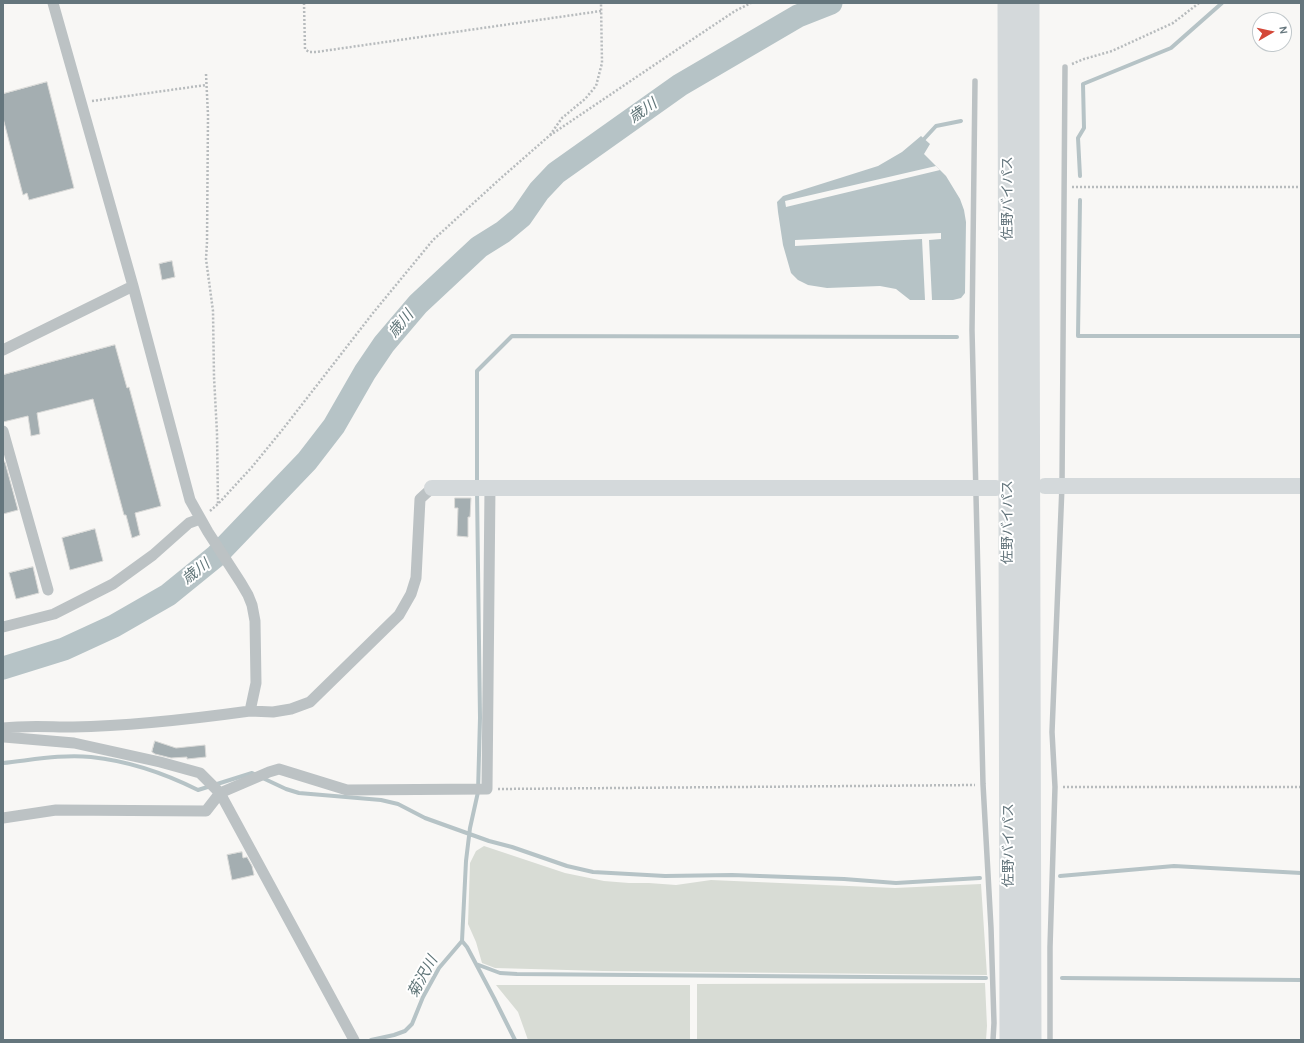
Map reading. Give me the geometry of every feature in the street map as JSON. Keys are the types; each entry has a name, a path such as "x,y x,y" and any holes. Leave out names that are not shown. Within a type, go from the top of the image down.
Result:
{"highway":[{"name":"佐野バイパス","path":"1008,3 1010,1040"},
{"name":"佐野バイパス","path":"1030,3 1031,1040"}],"street":[{"path":"53,3 133,286 190,500 200,519 241,583 252,605 255,620 256,683 250,711"},
{"path":"3,350 133,286"},
{"path":"3,431 48,590"},
{"path":"1045,486 1301,486"},
{"path":"3,818 56,810 206,811 219,791 278,770 347,790 488,789 490,487"},
{"path":"3,728 21,726 73,727 133,724 250,711 272,712 291,709 310,702 399,615 410,594 416,578 420,499 432,488 996,488"},
{"path":"3,627 54,614 113,584 153,555 190,523 200,519"},
{"path":"3,736 74,743 200,772 219,791 353,1038"}],"lane":[{"path":"1050,1040 1050,948 1055,787 1052,732 1062,486 1065,67"},
{"path":"975,81 972,330 983,784 991,928 994,1023 993,1040"}],"path":[{"path":"304,3 304,42 305,49 309,52 601,11"},
{"path":"550,136 562,118 585,99 596,86 602,63 601,3"},
{"path":"200,519 218,504 283,430 373,313 433,240 550,136 687,43 751,3"},
{"path":"1065,67 1084,59 1112,51 1172,23 1199,3"},
{"path":"206,74 208,122 206,259 213,311 218,504"},
{"path":"82,103 206,85"},
{"path":"1064,187 1301,187"},
{"path":"488,789 983,784"},
{"path":"1055,787 1301,787"}],"shaded area":[{"path":"921,136 930,144 924,154 946,176 960,199 964,210 966,222 965,293 961,298 953,300 910,300 896,289 880,286 827,288 808,285 798,280 791,273 783,245 777,202 783,196 878,166 902,152"},
{"path":"484,846 565,873 604,881 629,883 676,885 711,880 895,888 981,884 987,975 603,971 495,968 482,963 476,942 468,924 470,863 476,851"},
{"path":"985,983 987,1026 986,1040 697,1040 697,984"},
{"path":"496,985 690,985 690,1040 528,1040 518,1012"}],"pier":[{"path":"936,166 940,170 786,207 785,201"},
{"path":"941,233 941,239 929,240 932,300 925,300 922,239 795,246 795,240"}],"building":[{"path":"47,82 74,188 29,200 27,193 23,195 3,118 3,94"},
{"path":"172,261 175,277 162,280 159,264"},
{"path":"115,345 127,388 129,387 161,506 135,513 140,535 132,538 126,515 124,515 93,399 37,413 40,434 31,436 28,416 3,422 3,375"},
{"path":"5,462 18,510 3,514 3,463"},
{"path":"455,498 471,498 470,517 468,517 468,537 457,536 458,508 455,508"},
{"path":"95,529 103,561 70,570 62,538"},
{"path":"33,567 39,593 16,599 9,573"},
{"path":"155,741 176,748 205,745 206,757 187,759 187,757 171,758 155,754 152,752"},
{"path":"242,852 243,858 247,857 252,866 254,875 232,880 227,855"}],"waterway":[{"name":"歳川","path":"3,668 64,649 114,626 168,595 216,556 307,461 334,426 365,372 384,344 418,304 479,247 503,232 521,217 539,191 556,173 680,85 798,16 831,3"},
{"path":"1080,176 1078,138 1084,128 1083,84 1171,48 1222,3"},
{"path":"924,139 936,126 961,121"},
{"path":"1080,200 1078,336 1301,336"},
{"path":"477,484 477,371 512,336 957,337"},
{"path":"462,941 466,861 470,828 478,792 480,718 477,491"},
{"path":"3,763 69,756 91,757 119,761 146,769 172,778 198,790 252,773 286,789 299,793 381,800 398,804 425,818 489,841 512,847 567,866 593,872 665,876 732,875 844,879 896,883 980,878"},
{"path":"1060,876 1174,866 1301,873"},
{"name":"菊沢川","path":"371,1040 405,1031 412,1024 423,997 439,968 462,941 467,947 515,1040"},
{"path":"476,964 500,973 517,974 986,978"},
{"path":"1062,978 1301,980"}]}
